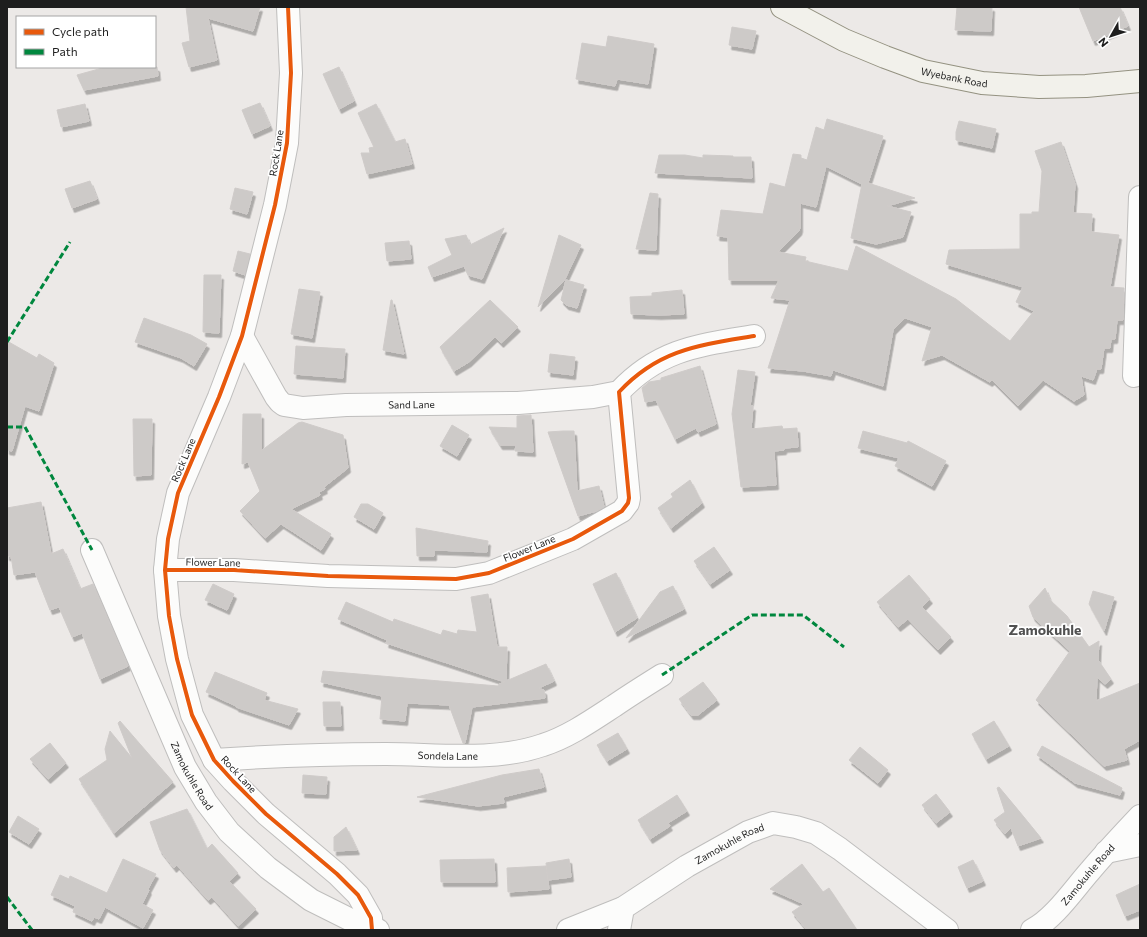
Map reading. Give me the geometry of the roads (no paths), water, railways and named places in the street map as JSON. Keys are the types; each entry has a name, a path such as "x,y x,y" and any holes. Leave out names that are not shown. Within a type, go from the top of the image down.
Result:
{"street":[{"name":"Rock Lane","path":"288,7 292,73 287,142 275,205 242,336 219,397 178,493 168,539 165,570 169,616 177,659 192,715 214,760 266,814 337,874 358,895 371,918 374,930"},
{"name":"Wyebank Road","path":"782,7 844,40 923,71 982,83 1046,87 1086,86 1140,81"},
{"path":"1134,376 1140,197"},
{"name":"Sand Lane","path":"242,336 276,397 280,402 291,407 304,408 346,405 518,403 593,397 619,392"},
{"path":"619,392 631,379 643,370 667,356 700,346 754,336"},
{"name":"Flower Lane","path":"165,570 234,570 328,576 456,579 489,573 516,563 573,539 616,515 626,507 628,498 619,392"},
{"name":"Zamokuhle Road","path":"92,550 182,760 206,802 229,832 274,873 311,900 348,919 374,930"},
{"name":"Sondela Lane","path":"214,760 278,756 386,754 491,755 521,752 569,734 589,723 662,675"},
{"name":"Zamokuhle Road","path":"1032,930 1037,928 1054,913 1106,852 1140,816"},
{"name":"Zamokuhle Road","path":"568,930 623,908 687,866 748,832 772,823 796,827 816,833 840,849 947,930"},
{"path":"1106,852 1140,845"},
{"path":"619,930 623,908"}],"district":[{"name":"Zamokuhle","path":"1045,629"}]}
